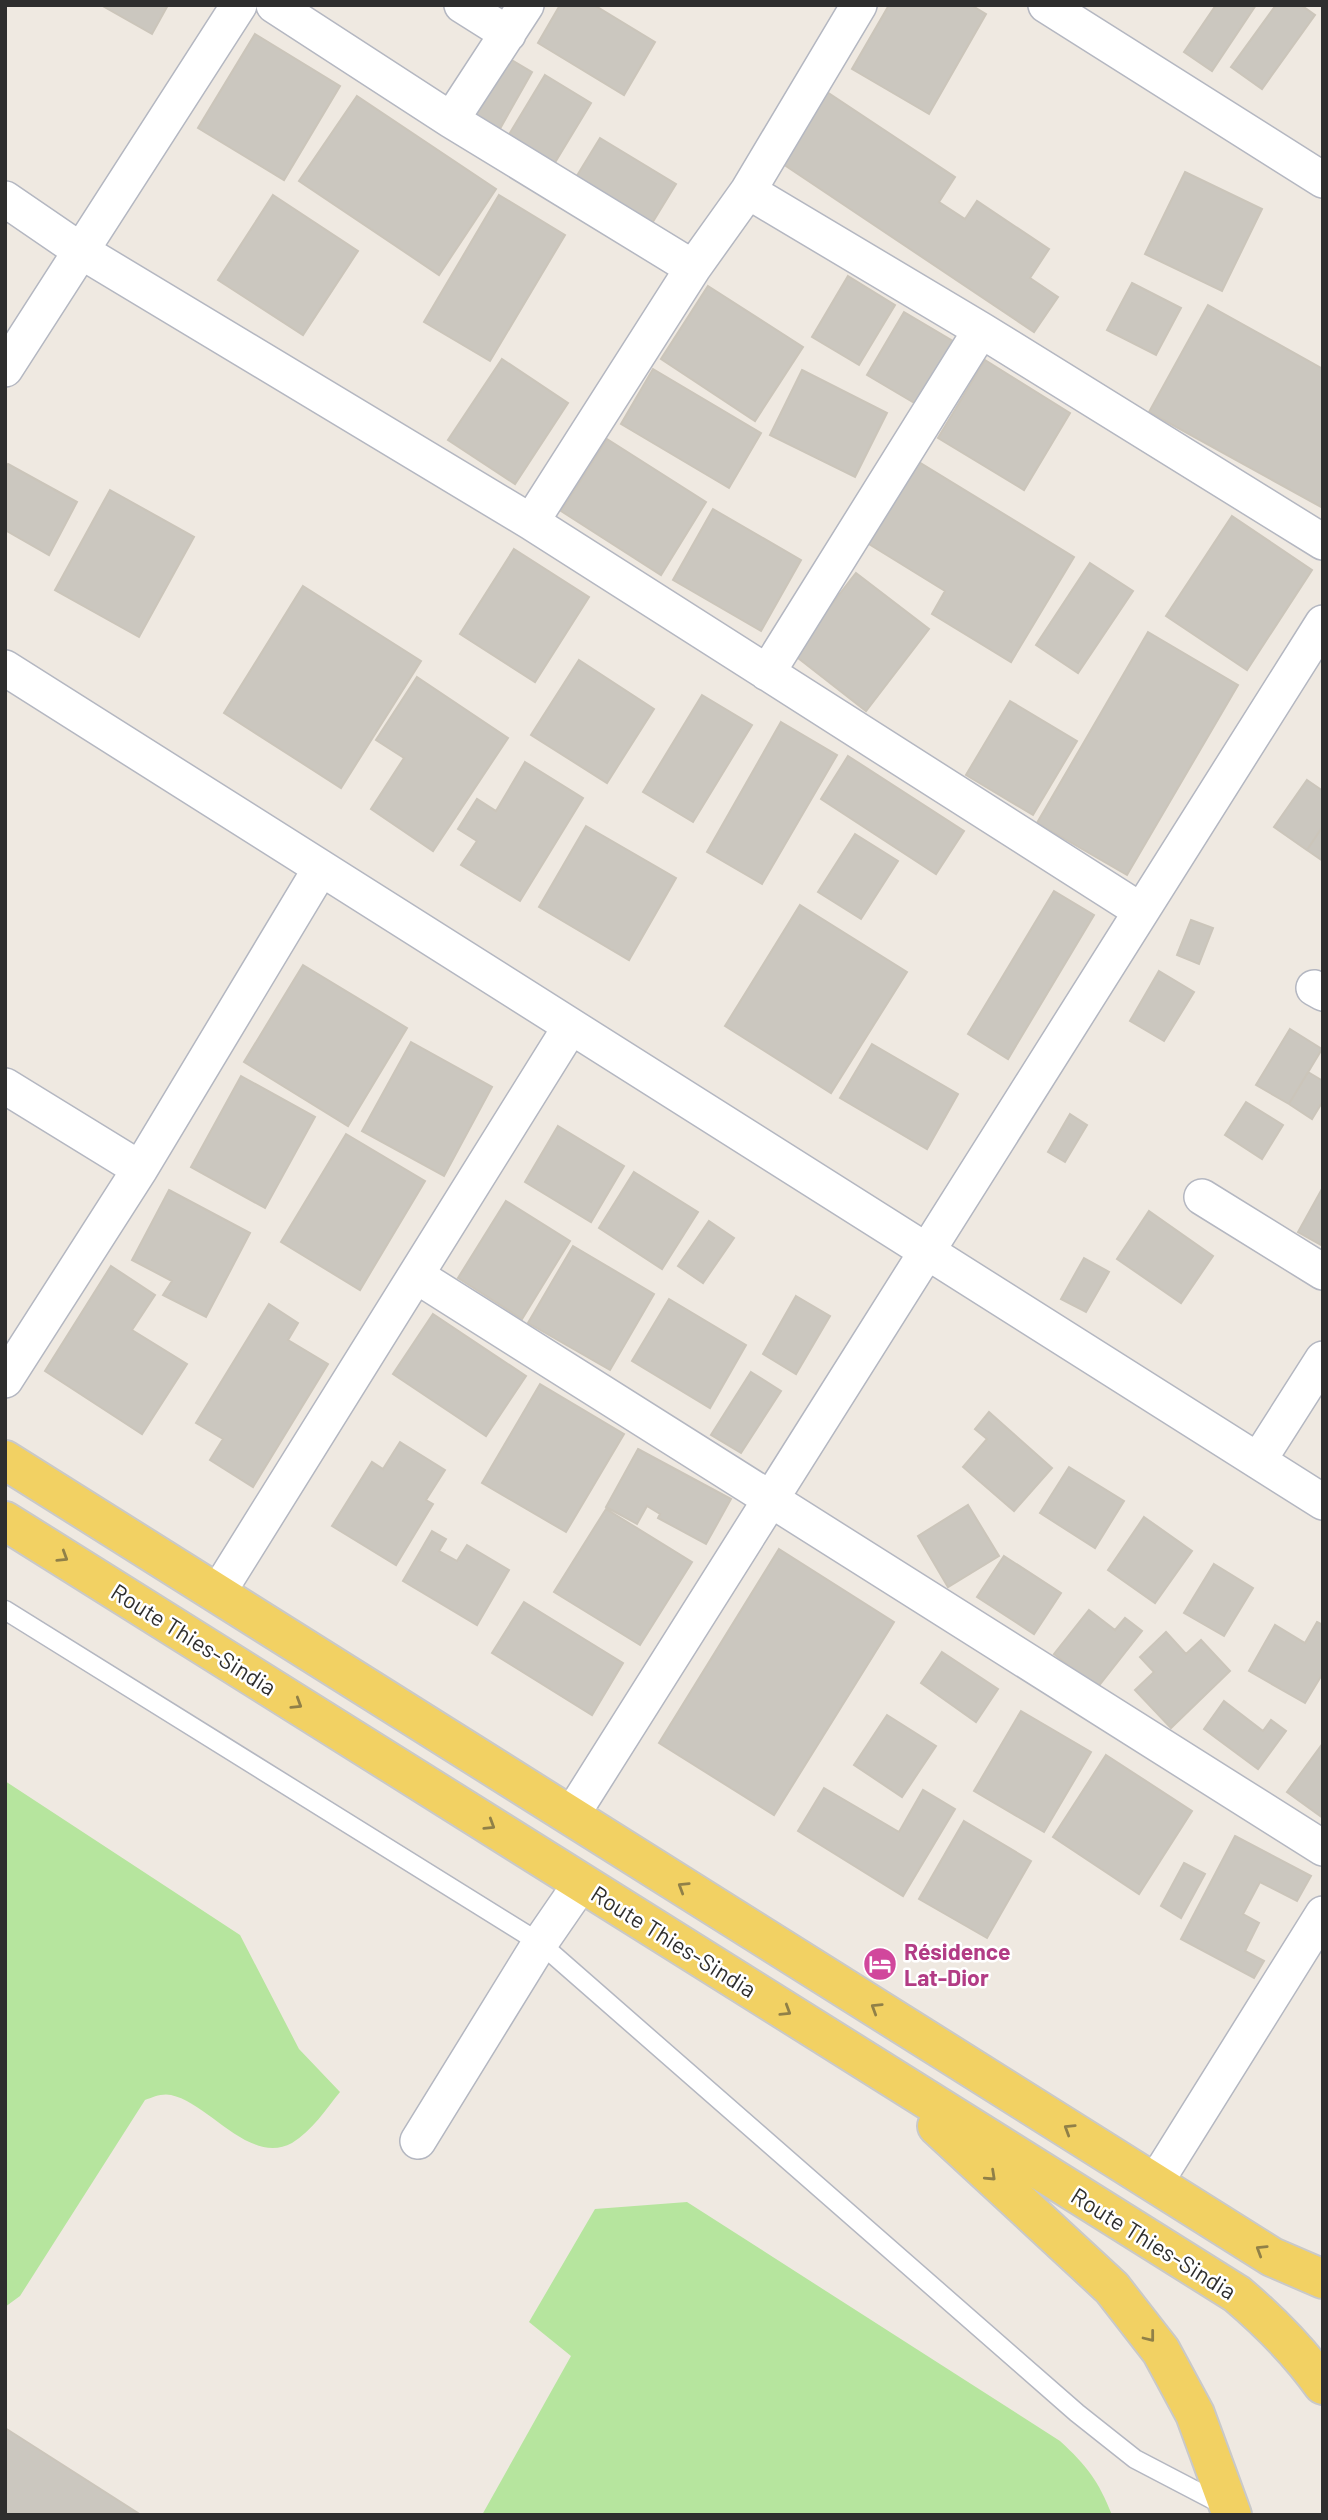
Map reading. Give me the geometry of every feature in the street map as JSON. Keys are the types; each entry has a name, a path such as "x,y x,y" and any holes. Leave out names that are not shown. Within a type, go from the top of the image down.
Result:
{"main road":[{"path":"5,1460 1272,2257 1323,2279"},
{"name":"Route Thies-Sindia","path":"5,1521 1237,2294 1274,2325 1323,2382"},
{"path":"869,2063 1112,2288 1161,2351 1190,2404 1231,2512"},
{"path":"1323,2344 1323,2382"}],"street":[{"path":"5,369 239,5"},
{"path":"274,5 451,120 694,268"},
{"path":"451,120 517,19 462,5"},
{"path":"531,522 694,268 748,191 859,5"},
{"path":"1062,9 1323,180"},
{"path":"748,191 982,330 1323,542"},
{"path":"5,199 81,251 531,522 1141,911"},
{"path":"768,673 982,330"},
{"path":"571,1816 1323,623"},
{"path":"5,668 1323,1502"},
{"path":"5,1380 140,1169 321,868"},
{"path":"218,1594 571,1026"},
{"path":"5,1086 140,1169"},
{"path":"1202,1197 1323,1272"},
{"path":"417,1276 1323,1848"},
{"path":"1258,1461 1323,1359"},
{"path":"418,2141 540,1943 582,1882"},
{"path":"1155,2183 1323,1914"}],"lane":[{"path":"5,1610 540,1943 1077,2413 1135,2459 1231,2512"}],"green space":[{"path":"5,1781 240,1935 299,2049 340,2092 306,2132 292,2143 276,2148 245,2140 185,2100 161,2095 145,2100 20,2296 5,2307"},
{"path":"687,2202 1060,2441 1091,2474 1112,2515 482,2515 571,2356 529,2322 595,2209"}],"building":[{"path":"101,5 168,5 152,34"},
{"path":"560,5 594,5 655,42 624,95 538,43"},
{"path":"889,5 971,5 986,14 929,114 852,69"},
{"path":"1216,5 1256,5 1212,71 1184,52"},
{"path":"1276,5 1301,5 1315,15 1262,89 1231,67"},
{"path":"255,34 340,86 284,180 198,128"},
{"path":"503,55 532,72 497,134 468,117"},
{"path":"545,75 591,103 548,174 502,146"},
{"path":"824,90 955,177 939,202 965,219 977,201 1049,249 1030,278 1058,297 1034,332 777,160"},
{"path":"357,96 496,189 439,275 299,181"},
{"path":"600,138 676,184 651,225 575,179"},
{"path":"1185,172 1262,209 1222,291 1145,254"},
{"path":"273,195 358,251 303,335 218,280"},
{"path":"499,195 565,235 490,361 424,322"},
{"path":"848,276 895,305 859,365 812,337"},
{"path":"1132,283 1181,308 1156,355 1107,330"},
{"path":"708,286 803,347 755,421 661,359"},
{"path":"1208,305 1323,369 1323,508 1149,412"},
{"path":"904,312 953,341 916,404 867,375"},
{"path":"502,359 568,403 515,484 448,440"},
{"path":"985,360 1070,413 1024,490 938,438"},
{"path":"653,369 761,433 729,488 621,424"},
{"path":"802,370 887,413 855,477 770,435"},
{"path":"607,439 706,502 661,575 561,511"},
{"path":"914,459 1074,557 1011,662 932,614 945,591 864,541"},
{"path":"8,464 77,502 49,555 5,530 5,469"},
{"path":"110,490 194,537 139,637 55,590"},
{"path":"713,509 801,560 761,631 673,580"},
{"path":"1232,516 1312,570 1247,670 1166,616"},
{"path":"514,549 589,597 535,682 460,634"},
{"path":"1090,563 1133,591 1078,673 1036,645"},
{"path":"856,573 929,629 866,711 793,654"},
{"path":"303,586 421,661 341,788 224,713"},
{"path":"1148,632 1238,685 1127,875 1037,823"},
{"path":"579,660 654,709 607,783 531,735"},
{"path":"417,677 508,738 433,851 371,809 404,758 376,740"},
{"path":"702,695 752,725 693,822 643,792"},
{"path":"1010,701 1077,741 1033,815 966,775"},
{"path":"781,722 837,755 762,884 707,852"},
{"path":"848,756 964,831 936,874 821,799"},
{"path":"525,762 583,798 520,901 461,865 477,841 458,829 477,799 496,811"},
{"path":"1307,780 1323,791 1323,826 1307,850 1274,827"},
{"path":"586,826 676,878 629,960 539,907"},
{"path":"1323,826 1323,861 1307,850"},
{"path":"855,834 898,861 861,919 818,892"},
{"path":"1054,891 1094,915 1008,1059 968,1034"},
{"path":"800,905 907,972 831,1093 725,1026"},
{"path":"1191,920 1213,928 1199,964 1177,955"},
{"path":"303,965 407,1028 348,1126 244,1062"},
{"path":"1159,971 1194,992 1164,1041 1130,1021"},
{"path":"1290,1029 1322,1049 1289,1104 1256,1085"},
{"path":"411,1042 492,1087 444,1176 362,1131"},
{"path":"872,1044 958,1094 927,1149 840,1098"},
{"path":"1308,1072 1323,1081 1323,1101 1312,1119 1289,1104"},
{"path":"241,1076 315,1117 265,1208 191,1167"},
{"path":"1246,1102 1283,1125 1262,1159 1225,1135"},
{"path":"1070,1114 1087,1125 1065,1162 1048,1152"},
{"path":"558,1126 624,1166 591,1222 525,1182"},
{"path":"346,1134 425,1181 360,1290 281,1242"},
{"path":"634,1172 698,1212 662,1269 599,1228"},
{"path":"1323,1187 1323,1246 1298,1232"},
{"path":"169,1190 250,1233 206,1317 163,1295 172,1281 132,1260"},
{"path":"506,1201 570,1241 522,1319 458,1278"},
{"path":"1149,1211 1213,1256 1181,1303 1117,1259"},
{"path":"709,1221 734,1238 703,1283 678,1266"},
{"path":"573,1246 654,1294 610,1370 528,1323"},
{"path":"1084,1258 1109,1272 1086,1312 1061,1299"},
{"path":"111,1266 155,1295 132,1330 187,1364 142,1434 45,1371"},
{"path":"796,1296 830,1316 796,1374 763,1354"},
{"path":"669,1299 746,1345 710,1408 632,1361"},
{"path":"269,1304 298,1323 288,1340 328,1364 253,1487 210,1460 223,1439 196,1423"},
{"path":"433,1314 526,1376 486,1436 393,1374"},
{"path":"751,1372 781,1391 741,1453 711,1435"},
{"path":"540,1384 624,1434 566,1532 482,1483"},
{"path":"989,1412 1052,1468 1014,1511 963,1467 987,1439 975,1429"},
{"path":"400,1442 445,1470 426,1500 433,1504 396,1565 332,1526 372,1462 383,1469"},
{"path":"638,1449 731,1499 706,1544 658,1518 660,1514 647,1506 637,1524 606,1507"},
{"path":"1069,1467 1124,1501 1095,1548 1040,1513"},
{"path":"968,1505 999,1556 948,1587 918,1536"},
{"path":"606,1509 692,1562 640,1645 554,1592"},
{"path":"1144,1517 1192,1551 1155,1603 1108,1570"},
{"path":"432,1531 446,1539 439,1551 457,1561 467,1545 509,1570 477,1625 403,1581"},
{"path":"779,1549 894,1622 774,1815 659,1743"},
{"path":"1004,1556 1061,1593 1034,1634 977,1597"},
{"path":"1214,1564 1253,1588 1224,1636 1184,1613"},
{"path":"524,1602 623,1663 592,1715 492,1653"},
{"path":"1089,1610 1115,1630 1125,1618 1142,1631 1097,1688 1054,1654"},
{"path":"1317,1622 1323,1625 1323,1673 1305,1703 1249,1671 1275,1625 1305,1643"},
{"path":"1166,1632 1186,1654 1201,1640 1230,1671 1171,1728 1135,1690 1154,1672 1140,1657"},
{"path":"942,1652 998,1689 976,1722 921,1683"},
{"path":"1224,1701 1263,1731 1271,1720 1286,1731 1258,1769 1204,1729"},
{"path":"1021,1711 1091,1752 1044,1832 974,1791"},
{"path":"887,1715 936,1746 902,1797 854,1765"},
{"path":"1323,1743 1323,1818 1287,1792"},
{"path":"1106,1755 1192,1811 1139,1894 1053,1837"},
{"path":"824,1788 899,1832 923,1790 955,1809 903,1896 798,1831"},
{"path":"964,1821 1031,1861 987,1938 919,1899"},
{"path":"1235,1836 1311,1876 1297,1901 1260,1882 1243,1914 1259,1923 1245,1951 1264,1961 1254,1978 1181,1939"},
{"path":"1184,1863 1205,1874 1181,1918 1161,1906"},
{"path":"5,2428 141,2515 5,2515"}],"place":[{"name":"Résidence Lat-Dior","path":"880,1964"}]}
